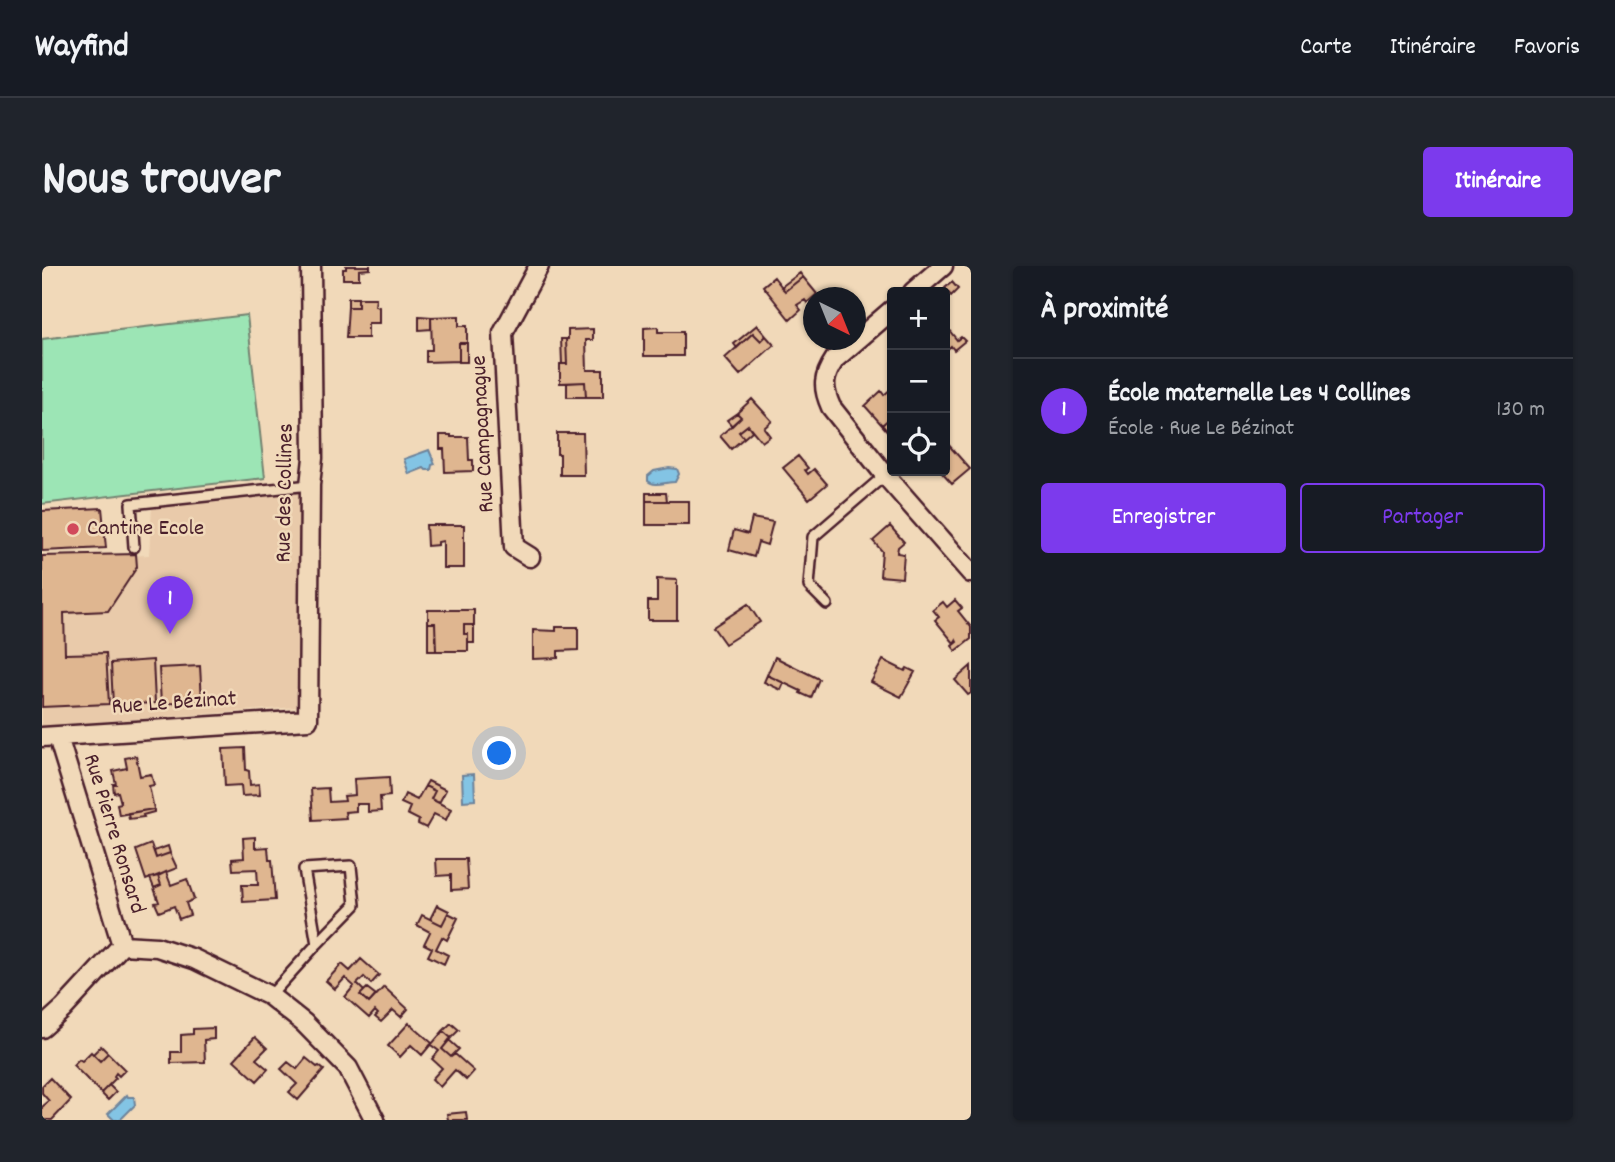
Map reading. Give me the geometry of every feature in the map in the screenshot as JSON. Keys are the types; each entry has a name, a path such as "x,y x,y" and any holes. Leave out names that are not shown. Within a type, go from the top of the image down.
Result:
{"street":[{"name":"Rue des Collines","path":"308,720 310,485 313,458 311,266"},
{"name":"Rue Campagnague","path":"530,557 514,547 503,333 539,266"},
{"path":"919,287 943,266"},
{"path":"887,314 835,359 824,382 825,394 831,407 885,475 971,573"},
{"name":"Rue Le Bézinat","path":"50,737 308,720"},
{"name":"Rue Pierre Ronsard","path":"50,737 122,945"},
{"path":"42,1028 122,945 157,947 194,959 270,996 304,1023 348,1068 375,1120"}],"lane":[{"path":"827,604 809,586 813,537 885,475"},
{"path":"134,547 131,503 310,485"},
{"path":"270,996 355,905 351,866 304,869 317,944"}],"shaded area":[{"path":"302,492 296,707 42,726 42,560 149,555 152,508"}],"green space":[{"path":"247,315 265,478 42,504 42,339"}],"water":[{"path":"429,450 435,464 431,470 424,468 409,474 404,459"},
{"path":"677,469 679,474 675,482 657,484 648,481 648,476 654,471"},
{"path":"474,774 475,800 463,801 462,775"},
{"path":"127,1095 134,1097 135,1105 120,1120 114,1120 108,1114"}],"building":[{"path":"346,266 370,266 370,269 359,270 359,279 343,279 343,269 346,269"},
{"path":"800,273 803,277 785,291 781,287"},
{"path":"774,277 785,291 803,277 811,287 803,287 803,301 797,305 801,310 790,320 763,286"},
{"path":"952,282 958,289 951,296 950,287 946,287"},
{"path":"348,298 358,298 358,307 348,307"},
{"path":"358,298 376,298 379,323 368,323 368,338 346,338 348,307 358,307"},
{"path":"419,316 431,317 431,329 419,330"},
{"path":"459,316 459,326 467,326 467,343 459,343 459,361 426,362 426,350 432,350 431,317"},
{"path":"757,325 766,336 761,341 753,333 737,348 734,344"},
{"path":"658,327 658,332 683,332 683,356 644,356 644,328"},
{"path":"593,329 593,340 586,340 587,370 603,370 603,397 586,397 585,382 560,383 560,364 567,364 568,330"},
{"path":"950,331 957,340 961,337 965,341 954,350"},
{"path":"753,333 761,341 766,336 774,345 740,375 725,358"},
{"path":"561,339 566,339 567,364 562,364"},
{"path":"459,343 467,343 467,362 459,362"},
{"path":"585,382 586,397 567,397 567,383"},
{"path":"881,391 884,395 887,392 887,420 882,425 865,406"},
{"path":"752,399 772,421 764,428 770,436 762,442 748,425 739,432 744,438 731,449 720,436 741,417 737,413"},
{"path":"737,413 741,417 732,426 727,420"},
{"path":"748,425 752,431 744,438 739,432"},
{"path":"557,433 583,433 584,475 560,475"},
{"path":"440,435 468,437 469,460 473,460 473,471 445,472"},
{"path":"950,446 970,469 952,484 945,476 950,476"},
{"path":"798,456 808,468 805,470 808,474 814,469 827,484 809,499 783,468"},
{"path":"646,493 666,493 667,501 646,501"},
{"path":"646,501 689,501 689,525 646,525"},
{"name":"Cantine Ecole","path":"102,508 106,548 42,551 42,511"},
{"path":"752,518 773,522 767,545 758,542 754,557 729,550 734,530 748,534"},
{"path":"426,525 464,525 464,568 443,568 443,541 438,542 438,545 427,546"},
{"path":"890,526 904,542 898,547 897,553 904,554 902,578 880,576 882,551 873,541"},
{"path":"136,554 137,567 108,611 64,613 65,654 106,653 109,704 42,707 42,556"},
{"path":"657,579 677,580 677,620 648,620 648,601 657,601"},
{"path":"955,600 962,608 958,611 971,627 971,639 956,651 952,646 957,642 956,640 954,643 935,620 939,617 933,610 943,602 947,607"},
{"path":"748,604 760,622 725,644 713,627"},
{"path":"428,610 474,610 474,625 464,625 464,634 468,634 468,651 436,651 435,623 428,623"},
{"path":"428,623 435,623 436,651 428,651"},
{"path":"464,625 474,625 474,643 468,643"},
{"path":"556,627 578,627 578,650 558,651 558,658 533,659 533,630 556,631"},
{"path":"775,657 819,679 811,698 767,675"},
{"path":"153,660 155,703 113,705 111,663"},
{"path":"883,660 905,671 907,668 915,672 901,697 871,682"},
{"path":"200,666 202,701 161,704 159,668"},
{"path":"971,666 971,693 968,695 955,680"},
{"path":"767,675 784,683 781,690 764,682"},
{"path":"245,748 250,785 259,784 260,795 242,796 241,785 225,786 223,749"},
{"path":"136,756 140,776 151,774 154,785 149,786 154,809 119,815 117,804 121,803 118,792 114,793 113,784 116,784 113,771 127,768 125,758"},
{"path":"389,777 390,796 380,797 381,811 368,812 368,804 356,804 356,811 345,812 346,818 313,820 311,789 328,788 329,802 345,801 344,796 355,795 354,779"},
{"path":"428,781 446,790 439,803 431,799 435,791 425,786"},
{"path":"425,786 435,791 431,799 451,809 446,820 434,814 426,828 418,824 419,820 407,814 410,807 401,803 405,794 417,800"},
{"path":"154,809 154,812 143,815 144,817 129,819 128,813"},
{"path":"255,837 255,848 268,847 269,860 272,860 275,900 243,902 242,885 258,885 257,869 233,870 232,859 244,858 243,838"},
{"path":"151,844 156,858 170,853 177,868 146,880 136,850"},
{"path":"168,846 170,853 156,858 154,851"},
{"path":"436,859 466,859 468,889 451,890 451,875 437,876"},
{"path":"166,872 171,885 187,879 194,899 186,903 190,915 179,919 174,906 159,912 154,888 161,885 158,876"},
{"path":"158,876 161,885 154,888 150,878"},
{"path":"437,905 449,911 442,925 430,919"},
{"path":"448,913 458,918 447,940 442,937 436,949 448,955 444,964 428,956 432,948 424,944 430,932 417,925 422,915 442,925"},
{"path":"361,959 379,975 371,984 364,977 357,984 364,991 360,995 369,1003 384,987 408,1009 401,1017 393,1010 381,1022 375,1017 378,1014 375,1011 369,1018 345,997 354,986 345,978 335,989 326,981 342,964 350,971"},
{"path":"367,988 376,995 369,1003 360,995"},
{"path":"409,1023 432,1043 422,1055 411,1045 400,1057 388,1046"},
{"path":"451,1023 459,1030 451,1038 443,1031"},
{"path":"214,1028 214,1039 204,1040 205,1062 171,1063 171,1052 181,1052 181,1035 193,1034 193,1029"},
{"path":"443,1031 451,1038 442,1049 451,1057 455,1054 474,1071 466,1080 455,1070 440,1087 432,1079 442,1068 432,1059 439,1051 431,1045"},
{"path":"255,1037 267,1048 256,1059 268,1069 257,1081 234,1060"},
{"path":"449,1040 459,1049 451,1057 442,1049"},
{"path":"101,1046 108,1053 100,1061 93,1054"},
{"path":"91,1052 100,1061 108,1053 125,1070 119,1076 116,1073 116,1078 101,1093 73,1065"},
{"path":"306,1058 324,1070 298,1100 289,1092 297,1084 281,1069 288,1062 297,1069"},
{"path":"50,1078 71,1100 52,1120 42,1120 42,1107 49,1101 42,1093 42,1086"},
{"path":"109,1085 116,1092 108,1100 101,1093"},
{"path":"466,1112 467,1120 448,1120 447,1114"}],"place":[{"name":"Cantine Ecole","path":"73,529"},
{"name":"École maternelle Les 4 Collines","path":"170,634"}]}
